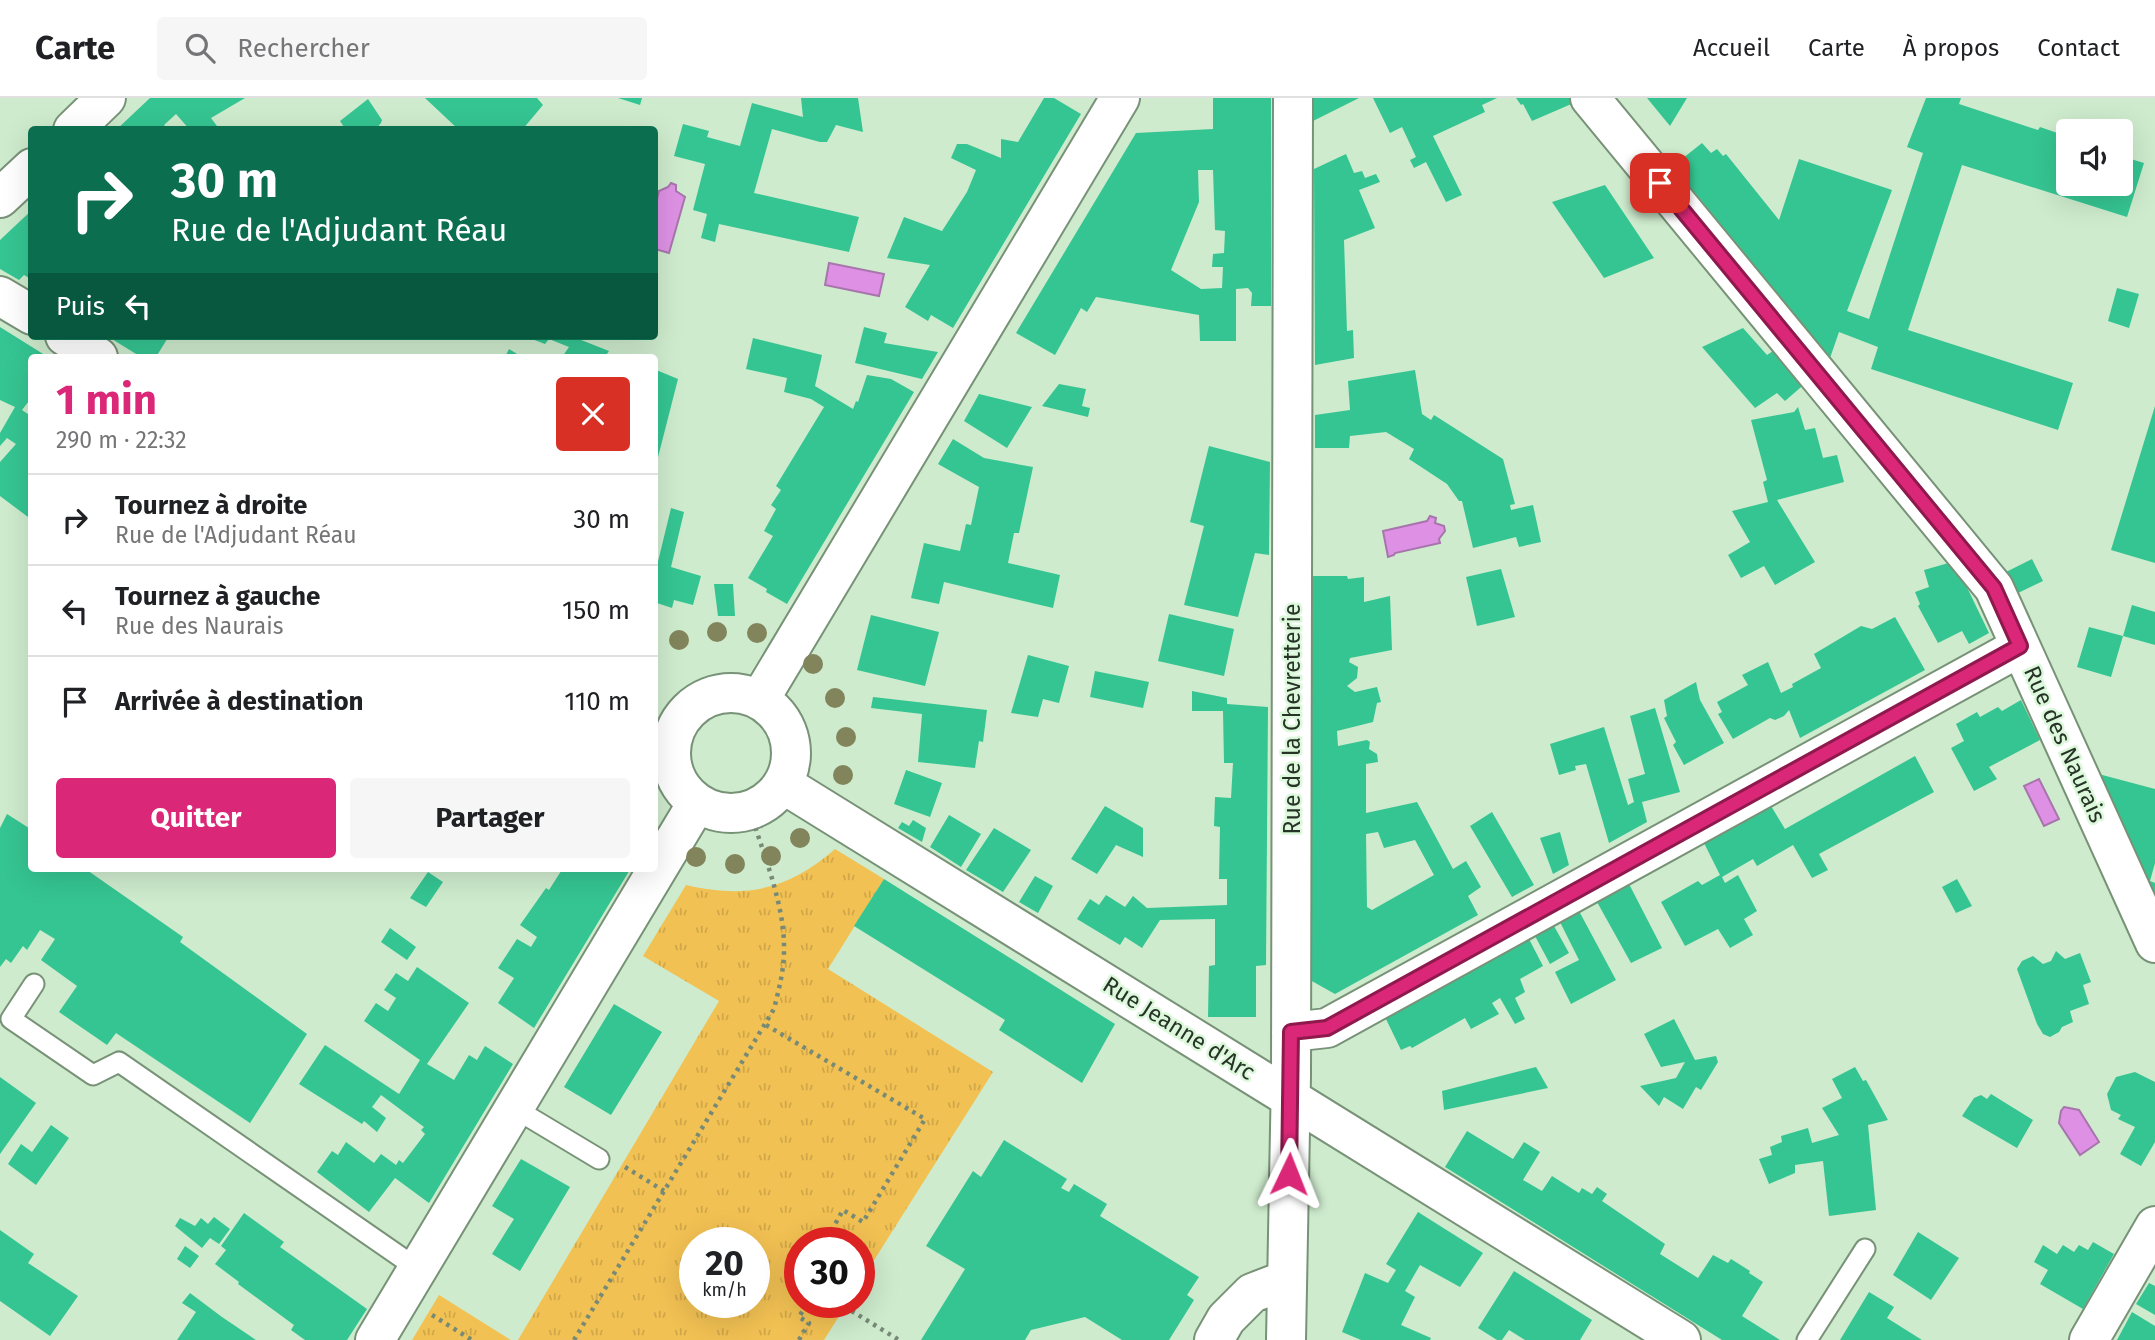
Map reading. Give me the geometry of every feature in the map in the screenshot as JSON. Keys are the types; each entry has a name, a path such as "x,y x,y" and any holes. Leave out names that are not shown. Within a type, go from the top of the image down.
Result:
{"street":[{"path":"77,126 106,98"},
{"path":"761,699 1120,98"},
{"name":"Rue de la Chevretterie","path":"1286,1340 1291,1097 1293,98"},
{"name":"Rue des Naurais","path":"1590,98 1994,588 2155,943"},
{"path":"0,198 28,172"},
{"path":"0,296 28,313"},
{"path":"71,340 93,354"},
{"path":"1291,1032 1327,1028 2020,646"},
{"path":"725,692 743,693 761,699 776,711 787,727 792,746 791,766 783,784 775,796 750,811 714,811 697,803 683,790 675,774 671,756 673,737 667,712 692,706 707,697 725,692"},
{"name":"Rue Jeanne d'Arc","path":"783,784 1681,1340"},
{"path":"658,868 697,803"},
{"path":"375,1340 656,872"},
{"path":"2089,1340 2155,1226"},
{"path":"1214,1340 1226,1319 1252,1293 1286,1280"}],"lane":[{"path":"34,984 11,1019 93,1075 118,1062 418,1269"},
{"path":"514,1108 599,1159"},
{"path":"1807,1340 1865,1248"}],"path":[{"path":"574,1340 774,1009 782,980 784,948 781,922 750,811"},
{"path":"766,1025 925,1119 863,1222 843,1210 833,1227"},
{"path":"599,1159 623,1166 664,1191"},
{"path":"428,1313 472,1340"},
{"path":"799,1340 809,1323 801,1318"},
{"path":"863,1318 899,1340"}],"green space":[{"path":"835,849 884,879 828,969 993,1072 875,1259 875,1227 784,1227 784,1318 838,1318 824,1340 518,1340 719,1001 643,956 686,885 747,891 765,888 800,874"},
{"path":"439,1295 511,1340 412,1340"}],"shaded area":[{"path":"671,183 676,185 676,191 685,197 669,253 658,250 658,195 659,191"},
{"path":"829,263 884,274 879,296 825,285"},
{"path":"1430,516 1436,518 1435,523 1444,526 1445,531 1439,539 1440,543 1388,557 1383,531 1427,521"},
{"path":"2039,779 2059,819 2044,826 2024,786"},
{"path":"2064,1107 2079,1110 2099,1142 2080,1155 2059,1123"}],"building":[{"path":"150,98 245,98 211,118 217,126 186,126 176,114 165,126 120,126"},
{"path":"425,98 537,98 543,105 525,126 455,126"},
{"path":"618,98 642,98 640,105"},
{"path":"801,98 858,98 863,132 836,125 827,142 820,142 772,129 754,193 859,217 849,252 719,224 715,242 701,238 707,214 693,210 705,164 674,156 683,124 709,131 707,137 740,146 752,103 803,117"},
{"path":"1044,98 1054,98 1081,114 953,328 931,315 928,321 905,307 930,265 887,258 904,217 942,231 967,192 976,170 951,158 957,144 967,144 1001,158 1001,139 1018,142"},
{"path":"1213,98 1271,98 1271,306 1251,306 1252,293 1248,288 1236,289 1236,341 1200,341 1199,315 1096,297 1087,312 1081,308 1055,355 1016,333 1136,133 1213,129","holes":["1198,170 1213,170 1215,230 1225,231 1224,253 1213,254 1212,267 1223,267 1222,288 1201,289 1171,270 1199,202"]},
{"path":"1313,98 1359,98 1313,121"},
{"path":"1373,98 1497,98 1482,105 1485,112 1433,136 1462,195 1446,202 1426,162 1414,168 1410,160 1416,157 1402,127 1390,133"},
{"path":"1516,98 1573,98 1576,102 1532,121 1523,104"},
{"path":"1647,98 1687,98 1670,126"},
{"path":"1926,98 1961,98 1959,104 2038,130 2040,127 2056,133 2056,195 1962,165 1908,330 2073,383 2058,430 1871,369 1878,347 1839,332 1830,358 1673,166 1702,143 1711,153 1717,149 1723,156 1726,154 1779,220 1799,159 1892,190 1847,311 1869,319 1923,153 1907,147"},
{"path":"368,99 382,120 378,126 343,126 340,121"},
{"path":"1346,154 1354,173 1362,171 1365,178 1376,174 1380,182 1359,190 1375,228 1344,240 1347,331 1353,330 1354,358 1315,365 1314,169"},
{"path":"2133,160 2144,163 2127,217 2060,196 2133,196"},
{"path":"1605,185 1654,258 1604,278 1552,202"},
{"path":"28,214 28,277 24,275 19,280 0,269 0,240"},
{"path":"2117,288 2139,294 2129,328 2108,321"},
{"path":"0,327 43,354 28,354 28,402 22,410 28,414 28,517 0,496 0,462 16,444 7,438 0,446 0,433 15,407 0,400"},
{"path":"864,327 887,333 884,343 938,352 922,379 855,363"},
{"path":"1743,328 1767,355 1779,347 1808,381 1785,401 1777,393 1755,408 1702,347"},
{"path":"753,338 822,355 815,386 853,409 867,375 891,379 914,392 787,604 748,578 773,536 764,531 776,509 771,505 781,490 776,486 824,407 811,399 784,392 787,378 746,369"},
{"path":"113,340 167,340 158,354 136,354"},
{"path":"552,340 581,340 609,351 607,354 564,354 569,347"},
{"path":"1415,370 1422,414 1431,420 1434,415 1503,459 1515,504 1510,505 1511,510 1533,505 1541,542 1519,547 1516,537 1473,548 1462,501 1459,501 1447,484 1409,459 1414,449 1386,432 1350,436 1349,448 1315,448 1315,415 1350,410 1348,381"},
{"path":"658,371 678,379 658,457"},
{"path":"1059,384 1086,389 1082,406 1090,408 1088,417 1042,406"},
{"path":"979,394 1032,407 1007,448 964,421"},
{"path":"2155,406 2155,563 2111,550"},
{"path":"1798,407 1805,430 1815,428 1823,458 1837,455 1844,482 1777,500 1815,562 1775,585 1764,566 1741,578 1728,555 1750,542 1732,511 1768,502 1763,482 1767,480 1751,420 1794,412"},
{"path":"953,439 984,458 1033,467 1019,533 1014,533 1008,563 1060,575 1053,608 944,582 939,604 911,598 924,543 960,551 966,524 971,525 979,487 938,464"},
{"path":"1209,446 1270,462 1269,555 1255,553 1238,617 1184,605 1204,526 1190,522"},
{"path":"671,508 684,512 671,567 701,576 693,605 674,600 672,608 658,603 658,562"},
{"path":"2032,559 2043,581 2016,594 2006,572"},
{"path":"1952,562 1989,633 1969,644 1962,631 1938,643 1918,606 1920,604 1915,592 1929,587 1924,570"},
{"path":"1501,569 1515,617 1477,626 1466,577"},
{"path":"1312,576 1347,576 1348,579 1364,577 1364,602 1390,596 1392,650 1350,658 1349,662 1358,667 1357,678 1347,686 1355,692 1377,687 1381,702 1377,703 1373,722 1337,731 1338,746 1367,740 1370,742 1369,749 1377,754 1378,762 1366,764 1366,813 1417,802 1453,869 1466,861 1481,887 1468,896 1478,915 1335,994 1310,980","holes":["1378,832 1384,848 1415,840 1434,875 1372,910 1367,907 1366,834"]},
{"path":"714,584 733,584 735,616 718,616"},
{"path":"2132,605 2155,612 2155,645 2123,636"},
{"path":"1169,614 1234,629 1224,676 1158,661"},
{"path":"871,615 939,632 925,686 857,670"},
{"path":"1895,617 1925,670 1800,738 1789,710 1784,716 1775,720 1770,718 1733,739 1718,714 1722,712 1717,702 1748,685 1742,675 1768,662 1781,693 1821,668 1814,654 1861,626 1872,629"},
{"path":"2089,627 2123,636 2111,677 2077,667"},
{"path":"1028,655 1069,666 1059,703 1043,699 1038,717 1011,713"},
{"path":"1095,671 1149,682 1143,708 1090,697"},
{"path":"1696,682 1700,700 1724,743 1684,765 1673,745 1676,742 1664,718 1667,716 1664,700"},
{"path":"1192,691 1227,698 1227,704 1268,707 1266,965 1256,966 1256,1017 1208,1017 1209,966 1215,965 1215,919 1160,920 1142,948 1125,937 1120,945 1077,919 1090,899 1099,905 1106,895 1125,907 1133,896 1147,908 1227,905 1227,879 1219,879 1220,827 1214,826 1215,797 1231,798 1233,763 1224,763 1223,711 1192,711"},
{"path":"873,697 987,710 983,742 979,741 975,768 918,762 922,714 871,708"},
{"path":"2021,700 2040,740 1989,767 1997,779 1974,791 1951,748 1964,741 1956,724 1977,712 1980,717 1998,707 2002,711"},
{"path":"1655,708 1680,792 1642,802 1647,822 1609,843 1586,764 1575,766 1576,770 1559,775 1550,744 1604,727 1628,805 1634,802 1628,779 1645,774 1630,716"},
{"path":"1915,756 1934,792 1819,854 1828,870 1812,878 1793,845 1757,866 1753,859 1722,877 1725,883 1738,875 1757,911 1744,919 1753,935 1730,948 1718,929 1685,946 1661,902 1698,881 1702,885 1720,875 1704,843 1771,806 1785,829"},
{"path":"906,770 942,783 930,817 894,804"},
{"path":"2091,772 2155,789 2155,863 2150,881 2155,883 2155,908"},
{"path":"1105,806 1143,828 1143,857 1116,845 1097,874 1071,859"},
{"path":"1492,812 1534,885 1512,897 1470,826"},
{"path":"7,814 28,827 28,872 90,872 183,937 180,942 307,1034 250,1123 116,1033 107,1045 59,1012 77,986 41,960 55,939 40,930 27,950 23,946 11,963 6,959 0,967 0,828"},
{"path":"949,815 981,834 961,867 930,847"},
{"path":"913,820 926,828 922,842 898,828 902,822 909,826"},
{"path":"994,828 1031,850 1003,892 966,870"},
{"path":"1560,832 1569,865 1553,874 1540,838"},
{"path":"428,872 443,882 426,907 410,898"},
{"path":"560,872 629,872 534,1028 498,1003 514,978 498,968 517,939 531,947 537,937 520,925 546,888 549,890"},
{"path":"1035,876 1053,886 1038,913 1019,902"},
{"path":"884,879 1115,1024 1082,1083 999,1030 1005,1020 854,926"},
{"path":"1957,879 1972,906 1956,913 1942,887"},
{"path":"1629,884 1662,948 1631,963 1597,902"},
{"path":"1579,911 1616,980 1571,1004 1555,972 1579,960 1560,922"},
{"path":"1554,926 1569,953 1550,964 1535,936"},
{"path":"390,928 416,947 407,960 381,942"},
{"path":"1529,939 1543,966 1520,979 1525,992 1515,998 1525,1019 1515,1024 1500,998 1492,1003 1499,1014 1471,1029 1465,1018 1412,1048 1410,1046 1401,1050 1385,1017"},
{"path":"2056,951 2065,959 2080,953 2091,982 2083,985 2089,1004 2070,1011 2073,1022 2050,1037 2043,1034 2037,1024 2017,969 2022,961 2033,956 2043,964 2051,961"},
{"path":"417,967 469,1003 427,1064 454,1080 469,1055 477,1060 485,1046 513,1064 429,1203 395,1178 369,1212 317,1172 332,1151 338,1155 346,1142 374,1163 381,1154 396,1165 399,1160 403,1163 425,1134 421,1130 424,1127 381,1095 372,1107 386,1118 377,1132 364,1121 362,1124 299,1084 325,1045 399,1094 420,1060 364,1021 376,1003 388,1011 396,998 384,990 396,973 408,981"},
{"path":"614,1004 662,1032 611,1115 564,1087"},
{"path":"1674,1019 1695,1060 1716,1056 1718,1062 1701,1090 1696,1087 1683,1109 1664,1097 1659,1106 1640,1086 1676,1078 1685,1062 1661,1067 1644,1034"},
{"path":"1536,1067 1548,1088 1444,1110 1442,1091"},
{"path":"1855,1067 1863,1081 1866,1080 1888,1120 1868,1125 1876,1210 1829,1216 1823,1161 1795,1165 1795,1173 1769,1184 1759,1159 1772,1155 1770,1147 1782,1142 1781,1136 1808,1128 1812,1143 1839,1135 1822,1108 1842,1098 1832,1079"},
{"path":"2135,1072 2155,1082 2155,1142 2141,1166 2120,1154 2135,1127 2118,1119 2121,1115 2111,1110 2107,1094 2116,1077"},
{"path":"0,1077 36,1103 0,1154"},
{"path":"1991,1094 2033,1120 2017,1148 1962,1116 1974,1098 1981,1095 1987,1099"},
{"path":"51,1125 69,1138 36,1185 8,1164 21,1144 32,1152"},
{"path":"1467,1131 1513,1159 1524,1142 1540,1152 1523,1180 1542,1191 1552,1176 1579,1193 1582,1188 1592,1194 1597,1187 1607,1194 1602,1201 1665,1244 1660,1254 1698,1278 1713,1255 1728,1263 1731,1259 1750,1271 1749,1273 1763,1282 1742,1316 1780,1340 1722,1340 1445,1167"},
{"path":"1004,1140 1067,1179 1061,1188 1069,1192 1074,1184 1107,1204 1100,1216 1199,1277 1187,1295 1194,1300 1169,1340 1122,1340 1085,1317 1031,1330 1025,1340 921,1340 965,1269 926,1246 973,1171 981,1177"},
{"path":"521,1159 570,1187 520,1271 492,1254 514,1219 492,1206"},
{"path":"1418,1212 1483,1253 1460,1287 1420,1265 1405,1291 1415,1297 1401,1325 1431,1338 1430,1340 1361,1340 1342,1332 1365,1273 1388,1283 1396,1270 1386,1264"},
{"path":"244,1213 284,1242 280,1247 367,1309 347,1340 305,1340 291,1330 294,1325 215,1264 226,1250 221,1246"},
{"path":"214,1217 230,1229 219,1244 210,1238 202,1248 175,1226 180,1218 195,1226 201,1218 208,1224"},
{"path":"0,1230 34,1254 28,1263 78,1296 50,1336 0,1301"},
{"path":"1918,1232 1959,1258 1931,1300 1893,1275"},
{"path":"2093,1242 2114,1254 2083,1309 2040,1284 2048,1270 2034,1262 2043,1245 2057,1254 2063,1245 2074,1252 2079,1245 2088,1250"},
{"path":"185,1246 199,1256 190,1268 177,1259"},
{"path":"1514,1271 1592,1320 1580,1340 1525,1340 1509,1330 1502,1340 1497,1340 1478,1328"},
{"path":"2149,1283 2155,1286 2155,1315 2136,1304"},
{"path":"1869,1292 1894,1307 1887,1318 1922,1340 1840,1340"},
{"path":"190,1293 256,1340 177,1340 196,1312 182,1303"},
{"path":"2132,1312 2155,1326 2155,1340 2117,1340"}],"route":[{"path":"1289,1174 1291,1032 1327,1028 2020,646 1994,588 1660,183"}]}
